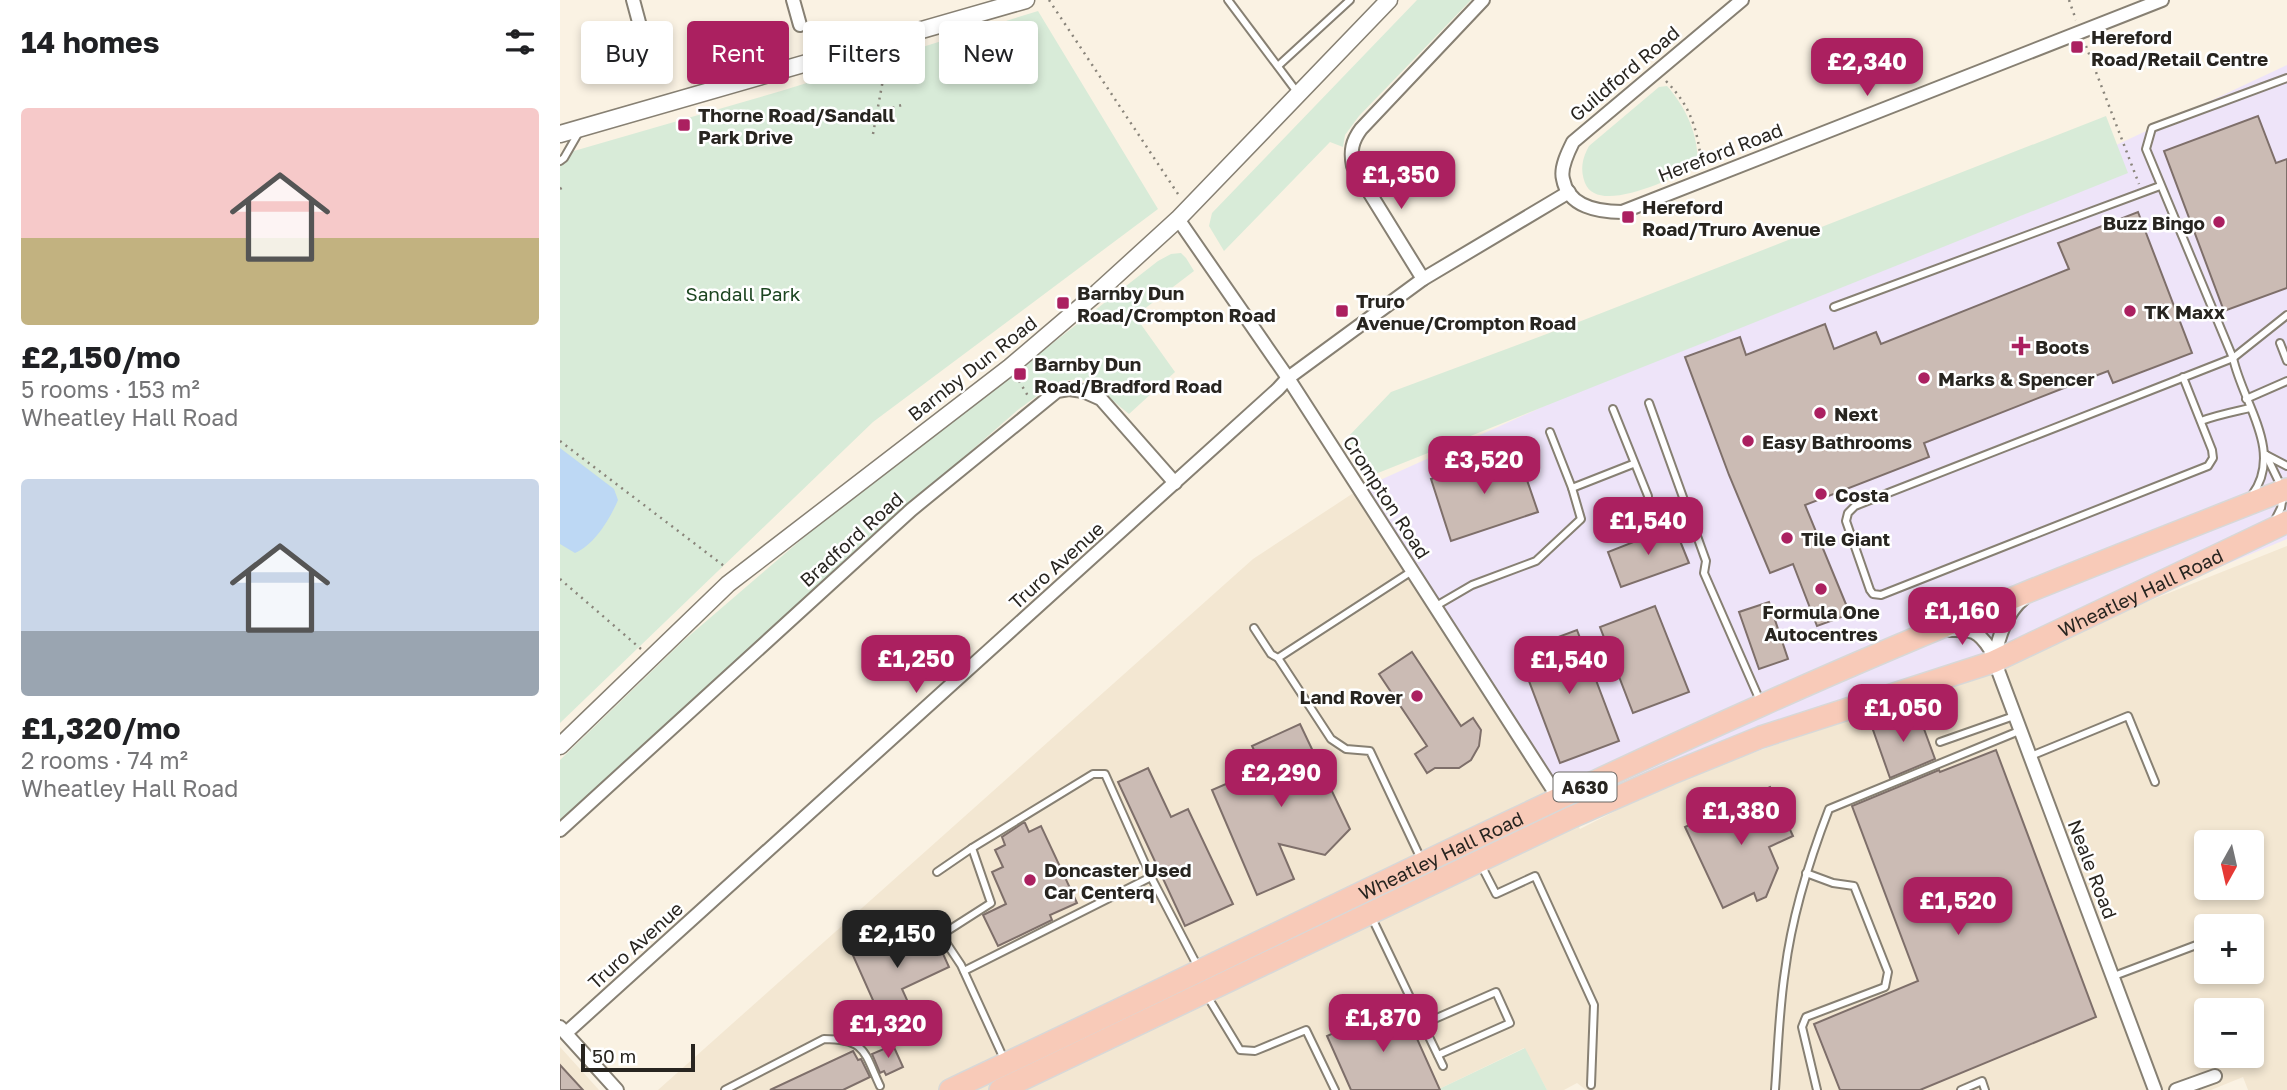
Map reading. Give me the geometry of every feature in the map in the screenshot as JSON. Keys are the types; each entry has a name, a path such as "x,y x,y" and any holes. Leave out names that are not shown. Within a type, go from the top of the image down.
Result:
{"highway":[{"name":"Wheatley Hall Road","path":"1007,1089 1423,864 1559,799 1762,705 1935,630 2286,491"},
{"name":"Wheatley Hall Road","path":"950,1090 1007,1063 1370,914 1670,774 1761,737 1993,662 2287,522"}],"street":[{"path":"633,0 638,21"},
{"path":"793,0 800,24"},
{"path":"560,134 986,5 1026,0"},
{"name":"Barnby Dun Road","path":"560,746 728,584 1010,367 1098,292 1183,214 1389,0"},
{"path":"1423,279 1353,166 1352,146 1360,128 1483,0"},
{"name":"Guildford Road","path":"1569,192 1562,178 1566,157 1573,142 1742,0"},
{"name":"Hereford Road","path":"1569,192 1583,206 1605,212 1622,212 2162,0"},
{"name":"Truro Avenue","path":"563,1030 1175,483 1287,378 1423,279 1569,192"},
{"name":"Crompton Road","path":"1183,214 1559,799"},
{"name":"Bradford Road","path":"560,830 911,510 1057,391 1083,391 1101,399 1175,483"},
{"name":"Wheatley Hall Road","path":"1993,662 2006,621 2016,604 2033,589"},
{"name":"Wheatley Hall Road","path":"1935,630 1973,630 1990,649 1993,662"},
{"name":"Neale Road","path":"1993,662 2155,1090"},
{"path":"563,1030 617,1090"},
{"path":"2176,1090 2215,1076"}],"lane":[{"path":"1228,0 1298,94"},
{"path":"1278,66 1350,0"},
{"path":"2231,511 2253,495 2261,483 2265,467 2264,442 2238,378 2233,358 2147,149 2152,128 2287,78"},
{"path":"560,161 582,128"},
{"path":"1834,307 2160,186"},
{"path":"2183,377 2213,457 2208,466 1881,594 1873,594 1870,590 1846,520 1848,513 1855,506 2183,377 2233,358 2287,315"},
{"path":"2280,343 2287,361"},
{"path":"2246,399 2287,381"},
{"path":"1649,403 1706,561 1704,573 1762,705"},
{"path":"2201,421 2230,411 2250,408"},
{"path":"1614,409 1633,464 1648,496"},
{"path":"1436,606 1472,585 1541,557 1581,519 1550,432"},
{"path":"2264,454 2287,466"},
{"path":"2260,534 2278,515 2286,491 2264,454"},
{"path":"1572,488 1633,464"},
{"path":"1279,658 1412,571"},
{"path":"1254,628 1271,654 1279,658 1331,739 1346,749 1370,751 1423,864"},
{"path":"1940,742 2014,716"},
{"path":"2029,756 2128,716 2155,782"},
{"path":"1775,1090 1785,971 1812,850 1829,809 2020,731"},
{"path":"937,872 1094,774 1105,775 1151,877 1240,1050 1255,1051 1306,1030 1335,1090"},
{"path":"972,848 992,903 941,935 964,971 1007,1063"},
{"path":"1479,862 1496,894 1535,876 1594,1005 1591,1085"},
{"path":"1806,873 1833,883 1854,886 1888,972 1885,987 1807,1017 1802,1027 1817,1090"},
{"path":"964,971 1151,877"},
{"path":"1370,914 1443,1066"},
{"path":"2113,977 2194,946"},
{"path":"1423,1024 1496,992 1510,1023 1437,1055"},
{"path":"725,1090 824,1039 856,1042 865,1053 880,1086"},
{"path":"1961,1090 1982,1081 1985,1090"}],"path":[{"path":"1049,0 1183,214"},
{"path":"2070,0 2142,193"},
{"path":"1657,71 1680,96 1690,114 1698,133 1705,179"},
{"path":"873,134 882,84"},
{"path":"852,118 902,105"},
{"path":"1010,367 1036,407"},
{"path":"560,441 724,566"},
{"path":"560,579 652,657"}],"shaded area":[{"path":"2287,65 2287,539 1893,703 1572,817 1358,490 1948,224"},
{"path":"1358,490 1557,787 1580,829 1674,781 1893,703 2287,546 2287,1090 2248,1090 2243,1077 2211,1090 1586,1090 1577,1083 1564,1090 1547,1090 1524,1048 1437,1090 658,1090 1253,559"},
{"path":"560,1047 599,1090 560,1090"}],"green space":[{"path":"1417,0 1471,0 1359,116 1345,135 1343,147 1330,142 1224,251 1209,226 1212,213"},
{"name":"Sandall Park","path":"1038,11 1158,209 873,422 560,723 560,155 803,84 925,84 925,46 939,42 939,84 1038,84 1038,21 1006,21"},
{"path":"1667,86 1690,122 1698,165 1695,169 1636,191 1604,196 1593,192 1585,183 1582,169 1589,146 1659,87"},
{"path":"2106,116 2128,173 1373,475 1347,438 1391,392 1576,323"},
{"path":"1181,253 1194,271 1135,316 1175,372 1129,414 1099,389 1080,380 1061,382 1034,398 845,561 560,820 560,760 682,642 809,533 1158,261 1171,254"},
{"path":"1525,1048 1547,1090 1437,1090"}],"water":[{"path":"560,448 614,489 618,500 601,531 589,544 575,553 560,544"}],"building":[{"path":"2258,116 2276,163 2287,159 2287,288 2224,311 2164,151"},
{"path":"2138,212 2192,353 2113,383 2108,371 2069,386 1924,443 1929,457 1805,505 1850,614 1817,626 1793,564 1770,573 1729,475 1685,357 1740,337 1746,355 1825,324 1834,349 1876,332 1881,344 2069,269 2058,243"},
{"path":"1517,451 1538,512 1451,541 1431,479"},
{"path":"1674,526 1689,563 1621,587 1608,552"},
{"path":"1769,602 1788,659 1759,669 1739,612"},
{"path":"1655,606 1689,692 1633,713 1600,627"},
{"path":"1577,630 1619,741 1560,763 1518,652"},
{"name":"Land Rover","path":"1412,652 1461,726 1473,718 1481,730 1479,746 1471,760 1459,768 1435,768 1427,773 1415,754 1427,746 1379,674"},
{"path":"1917,710 1935,759 1890,778 1872,727"},
{"path":"1300,724 1350,829 1325,855 1279,844 1294,879 1257,895 1212,790 1263,768 1252,746"},
{"path":"1996,750 2096,1017 1920,1090 1840,1090 1814,1024 1918,981 1852,806"},
{"path":"1148,768 1171,817 1188,809 1233,904 1185,926 1118,782"},
{"path":"1770,787 1793,836 1769,847 1778,868 1766,897 1757,901 1754,893 1723,908 1685,827"},
{"name":"Doncaster Used Car Centerq","path":"1023,823 1029,832 1041,826 1077,903 1050,915 1052,920 998,946 983,915 1006,904 992,872 1003,867 995,850 1005,845 1002,837"},
{"path":"910,914 918,930 930,925 949,967 902,989 921,1031 893,1045 847,942"},
{"path":"1401,1003 1440,1090 1351,1090 1327,1036"},
{"path":"893,1045 903,1067 886,1075 884,1071 880,1073 872,1054"},
{"path":"853,1051 858,1060 861,1059 870,1077 843,1090 770,1090"},
{"path":"560,1065 583,1090 560,1090"}],"place":[{"name":"Hereford Road/Retail Centre","path":"2077,47"},
{"name":"Thorne Road/Sandall Park Drive","path":"684,125"},
{"name":"Hereford Road/Truro Avenue","path":"1628,217"},
{"name":"Buzz Bingo","path":"2219,222"},
{"name":"Barnby Dun Road/Crompton Road","path":"1063,303"},
{"name":"Truro Avenue/Crompton Road","path":"1342,311"},
{"name":"TK Maxx","path":"2130,311"},
{"name":"Boots","path":"2021,346"},
{"name":"Barnby Dun Road/Bradford Road","path":"1020,374"},
{"name":"Marks & Spencer","path":"1924,378"},
{"name":"Next","path":"1820,413"},
{"name":"Easy Bathrooms","path":"1748,441"},
{"name":"Costa","path":"1821,494"},
{"name":"Tile Giant","path":"1787,538"},
{"name":"Formula One Autocentres","path":"1821,589"},
{"name":"Land Rover","path":"1417,696"},
{"name":"Doncaster Used Car Centerq","path":"1030,880"}]}
